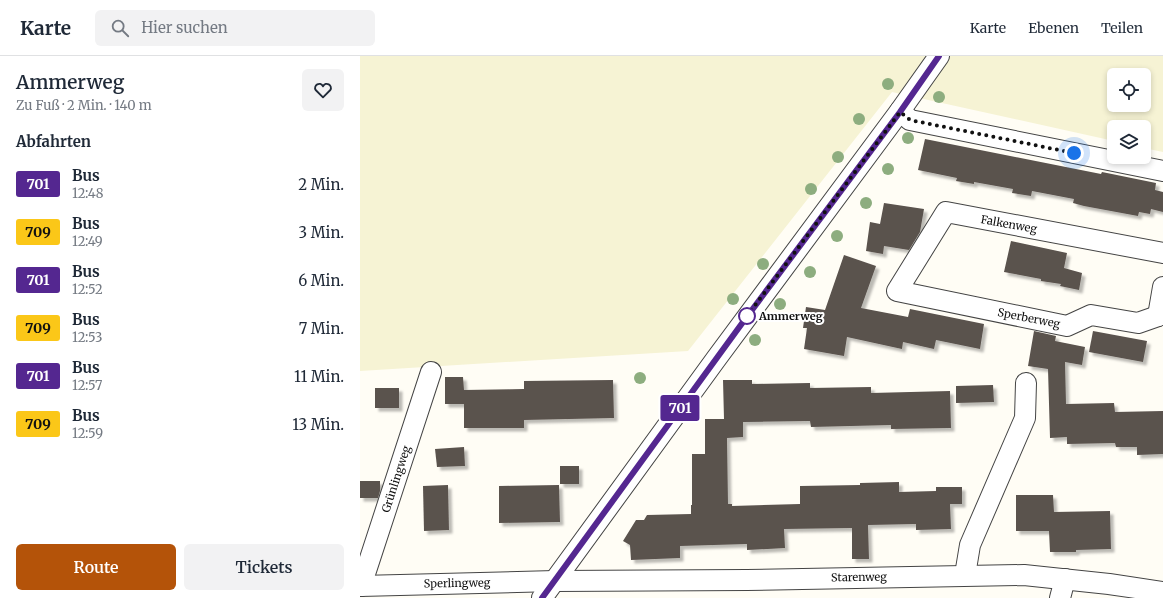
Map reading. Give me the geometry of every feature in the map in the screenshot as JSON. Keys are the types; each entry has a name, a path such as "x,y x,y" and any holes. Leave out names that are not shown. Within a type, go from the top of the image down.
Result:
{"street":[{"path":"542,598 721,352 900,112 939,56"},
{"path":"900,112 910,120 1163,171"},
{"name":"Falkenweg","path":"897,291 946,212 1163,253"},
{"path":"1160,316 1163,287"},
{"name":"Sperberweg","path":"897,291 1067,326 1091,315 1138,323 1160,316"},
{"name":"Grünlingweg","path":"361,586 431,372"},
{"path":"965,575 970,545 1025,418 1026,383"},
{"name":"Starenweg","path":"555,581 755,580 1024,575 1163,592"},
{"path":"1060,598 1065,579"},
{"name":"Sperlingweg","path":"361,586 555,581"}],"shaded area":[{"path":"360,56 1163,56 1163,152 1151,149 1151,120 1107,120 1107,139 892,92 688,351 360,371"}],"building":[{"path":"925,139 1101,174 1102,172 1156,183 1155,190 1163,192 1163,212 1151,209 1150,214 1139,212 1138,216 1084,206 1073,203 1074,199 1032,191 1031,196 1012,193 1013,189 974,182 974,184 956,181 957,178 918,170"},
{"path":"884,203 924,209 920,232 909,250 884,246 883,254 866,251 870,222 880,224"},
{"path":"1011,241 1067,253 1064,268 1082,273 1079,290 1060,286 1061,284 1041,281 1041,279 1004,272"},
{"path":"844,255 876,266 861,308 908,317 910,309 984,324 980,349 936,340 934,349 903,342 902,349 847,337 844,356 804,349 807,328 803,328 806,307 825,310"},
{"path":"1034,331 1056,336 1055,341 1085,347 1082,365 1065,362 1066,404 1114,403 1115,412 1163,411 1163,454 1137,455 1137,447 1116,447 1115,443 1067,444 1067,437 1050,438 1048,369 1028,366"},
{"path":"1093,331 1147,341 1143,362 1089,352"},
{"path":"445,377 463,377 464,390 524,389 524,381 613,380 614,418 524,420 524,428 464,428 464,404 445,404"},
{"path":"723,380 752,380 752,384 810,383 810,388 871,387 871,393 950,391 951,428 891,429 891,425 811,427 810,421 743,422 743,437 727,438 728,504 732,504 732,506 800,504 800,486 860,485 860,483 899,482 899,492 936,491 936,487 962,487 962,504 950,504 951,529 916,530 916,524 868,525 869,559 852,559 852,528 784,529 785,548 747,550 747,544 680,546 680,558 631,560 630,545 623,541 636,520 644,520 647,515 691,514 692,454 705,454 705,419 724,419"},
{"path":"993,385 994,402 956,403 956,386"},
{"path":"375,388 399,388 399,408 375,408"},
{"path":"464,447 465,466 437,467 435,449"},
{"path":"560,466 579,466 579,484 560,484"},
{"path":"360,481 380,481 378,498 360,498"},
{"path":"448,485 449,530 424,531 423,486"},
{"path":"559,485 560,522 499,523 499,486"},
{"path":"1016,495 1053,495 1054,512 1110,511 1111,549 1076,550 1076,552 1050,552 1049,531 1016,531"}],"bus line":[{"name":"701","path":"542,598 787,262 900,112 939,56"}],"place":[{"name":"Ammerweg","path":"747,316"}],"route":[{"path":"747,316 900,112 910,120 1074,153"}]}
